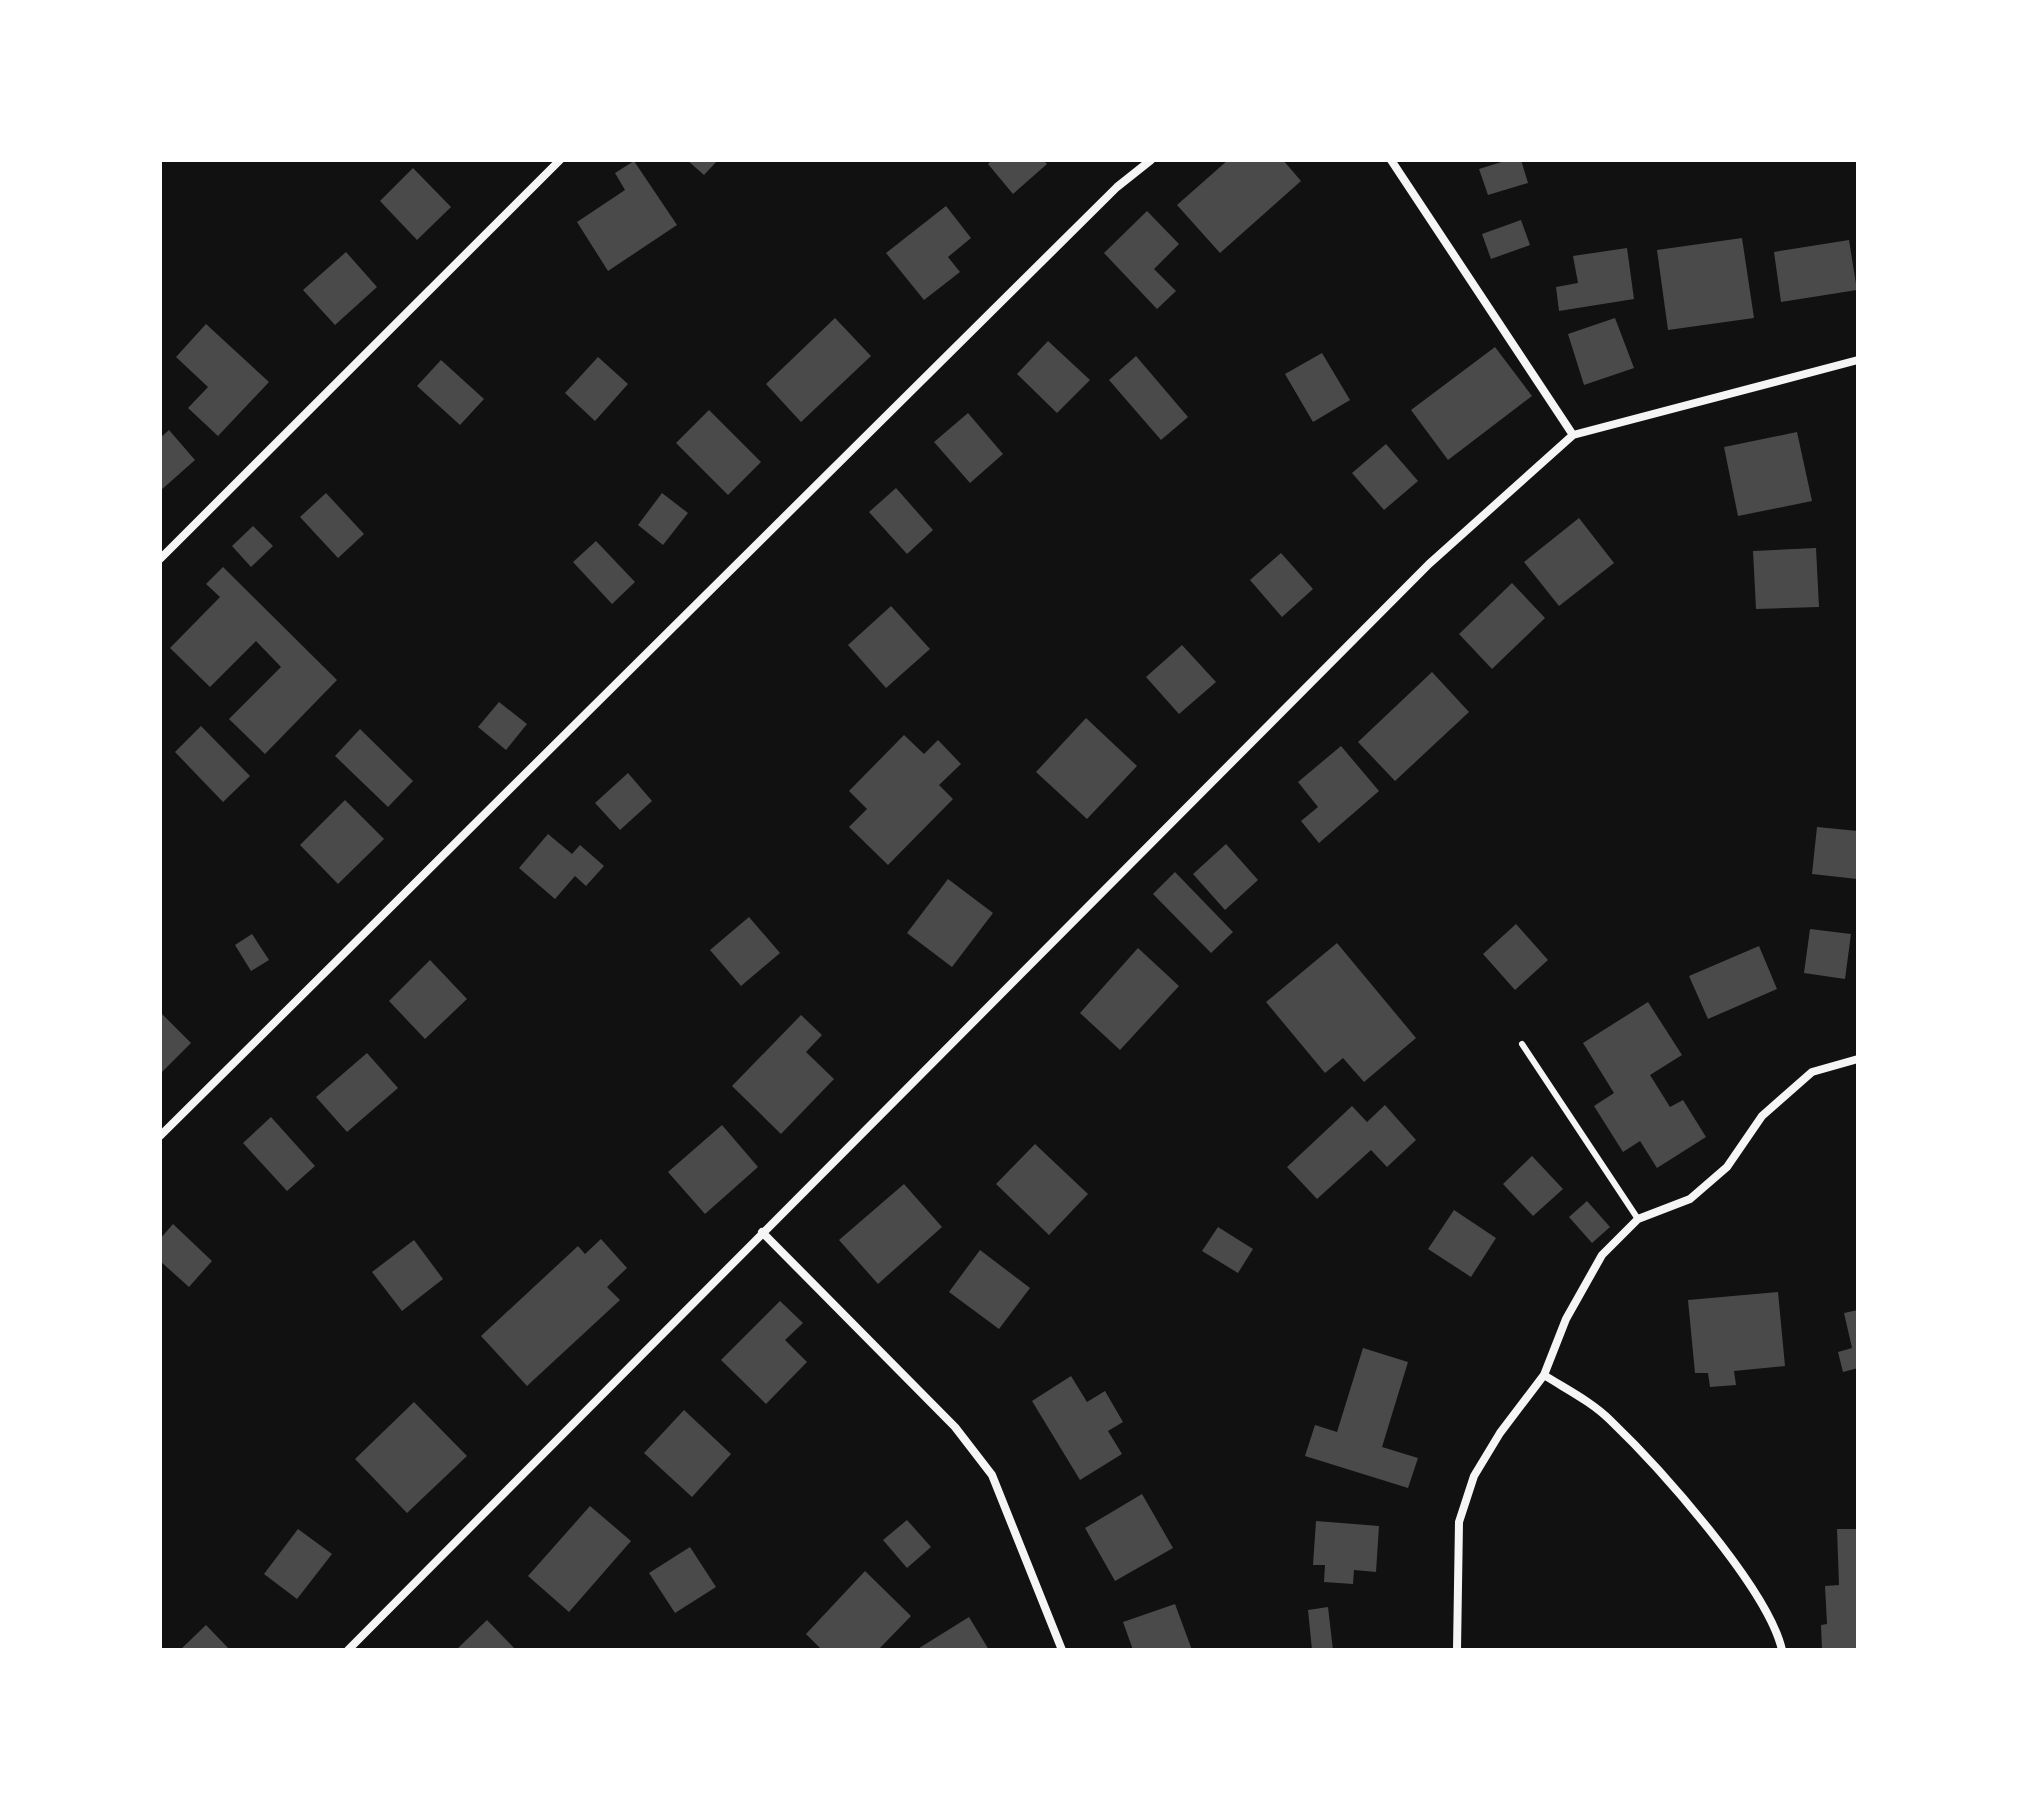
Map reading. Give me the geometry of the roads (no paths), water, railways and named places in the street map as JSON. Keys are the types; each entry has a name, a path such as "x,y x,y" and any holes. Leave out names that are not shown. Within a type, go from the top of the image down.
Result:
{"street":[{"path":"160,559 560,160"},
{"path":"160,1136 1117,187 1151,160"},
{"path":"1391,160 1573,435"},
{"path":"348,1650 1429,564 1573,435 1858,360"},
{"path":"1457,1650 1459,1522 1474,1476 1500,1433 1544,1375 1566,1319 1602,1255 1638,1219 1690,1199 1727,1167 1762,1116 1812,1072 1858,1059"},
{"path":"762,1232 955,1427 992,1475 1062,1650"},
{"path":"1544,1375 1608,1418 1699,1518 1762,1602 1782,1650"}],"lane":[{"path":"1522,1044 1638,1219"}]}
